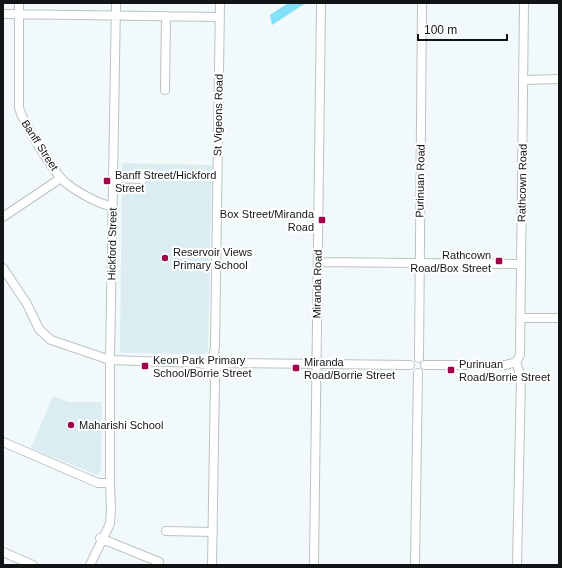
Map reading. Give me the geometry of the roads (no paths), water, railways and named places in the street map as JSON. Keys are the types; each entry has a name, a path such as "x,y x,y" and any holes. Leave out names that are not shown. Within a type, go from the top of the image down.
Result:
{"street":[{"name":"Banff Street","path":"19,3 19,108 23,121 61,178 67,184 105,206 113,206"},
{"name":"Hickford Street","path":"90,565 111,519 110,360 116,3"},
{"name":"St Vigeons Road","path":"212,565 220,3"},
{"name":"Miranda Road","path":"314,565 321,3"},
{"name":"Purinuan Road","path":"419,358 422,3"},
{"name":"Rathcown Road","path":"514,363 520,355 524,3"},
{"path":"3,14 220,17"},
{"path":"165,90 166,16"},
{"path":"523,78 559,79"},
{"path":"3,217 61,178"},
{"path":"114,178 143,179"},
{"path":"318,262 520,264"},
{"path":"3,268 31,311 49,334 74,347 110,360 199,363 410,365"},
{"path":"520,318 559,318"},
{"path":"410,365 412,360 419,358 425,365"},
{"path":"425,365 514,363 520,385 517,565"},
{"path":"410,365 412,370 418,373"},
{"path":"418,373 422,371 425,365"},
{"path":"415,565 418,373"},
{"path":"3,442 98,483 110,484"},
{"path":"166,531 213,532"},
{"path":"101,539 159,562 159,565"},
{"path":"3,552 33,565"}],"place":[{"name":"Banff Street/Hickford Street","path":"107,181"},
{"name":"Box Street/Miranda Road","path":"322,220"},
{"name":"Reservoir Views Primary School","path":"165,258"},
{"name":"Rathcown Road/Box Street","path":"499,261"},
{"name":"Keon Park Primary School/Borrie Street","path":"145,366"},
{"name":"Miranda Road/Borrie Street","path":"296,368"},
{"name":"Purinuan Road/Borrie Street","path":"451,370"},
{"name":"Maharishi School","path":"71,425"}]}
